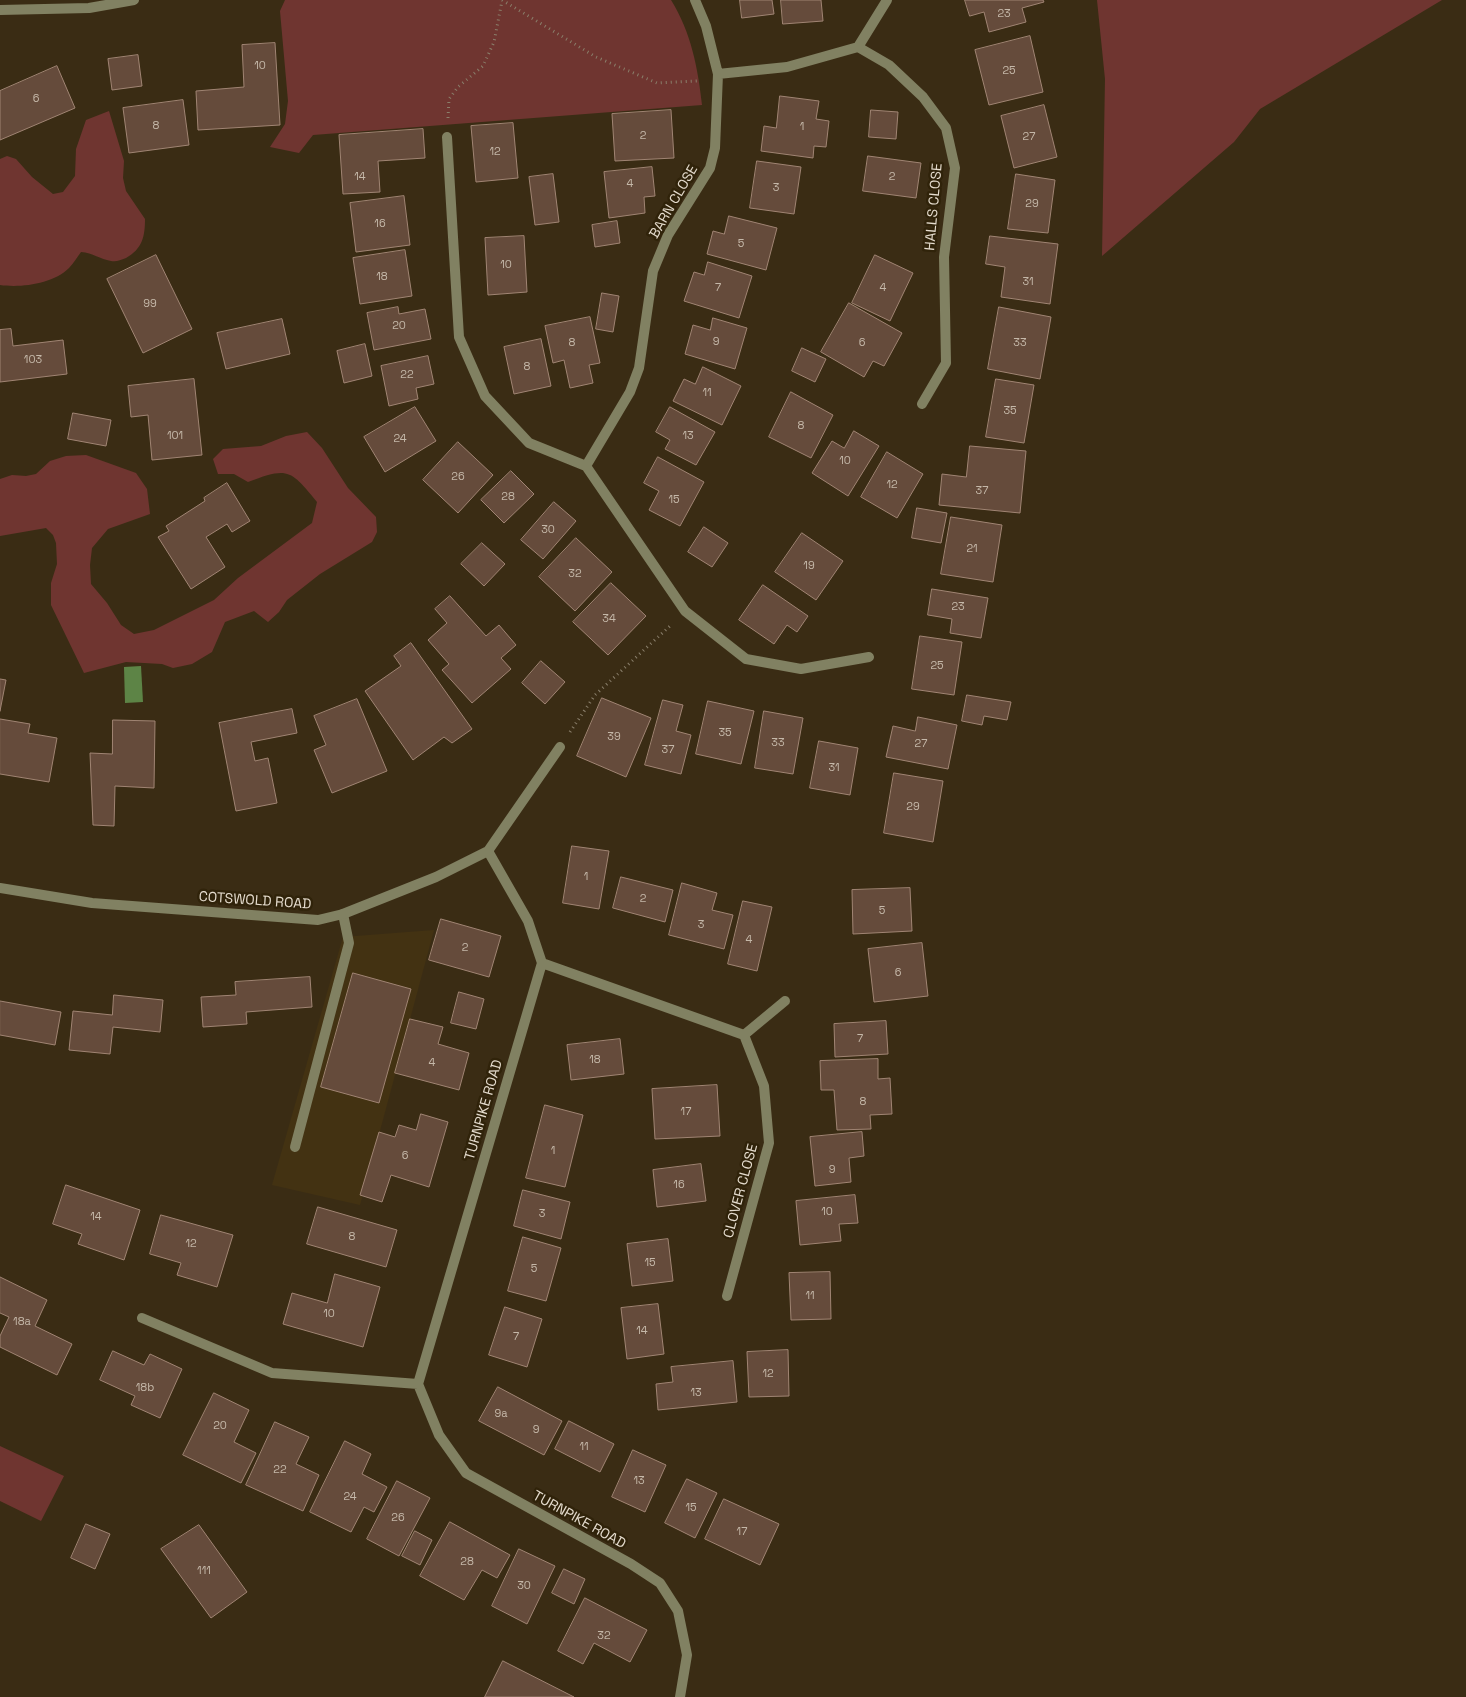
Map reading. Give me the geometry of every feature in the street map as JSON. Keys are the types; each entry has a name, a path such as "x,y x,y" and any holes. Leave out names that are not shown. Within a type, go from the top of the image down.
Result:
{"street":[{"path":"0,10 89,8 134,0"},
{"name":"BARN CLOSE","path":"586,466 630,392 640,368 653,270 668,235 710,168 715,148 718,77 706,26 695,0"},
{"path":"718,77 787,68 858,47 887,0"},
{"name":"HALLS CLOSE","path":"858,47 889,65 923,97 946,128 955,168 944,257 946,363 922,404"},
{"path":"447,137 459,337 485,396 529,443 586,466 685,611 746,659 801,669 869,657"},
{"name":"COTSWOLD ROAD","path":"0,888 92,903 318,920 343,914 436,877 488,851 560,747"},
{"path":"488,851 528,921 542,963 744,1035 785,1001"},
{"path":"295,1147 348,943 343,914"},
{"name":"TURNPIKE ROAD","path":"542,963 418,1384 439,1435 466,1473 631,1564 660,1583 678,1611 687,1655 680,1697"},
{"name":"CLOVER CLOSE","path":"727,1296 769,1143 764,1086 744,1035"},
{"path":"142,1318 272,1373 418,1384"}],"path":[{"path":"447,137 450,99 458,87 483,66 494,42 502,0 596,57 657,83 718,77"},
{"path":"560,747 595,695 685,611"}],"shaded area":[{"path":"285,0 671,0 689,38 702,105 313,135 299,153 270,147 285,124 288,101 280,11"},
{"path":"1097,0 1442,0 1260,109 1234,142 1102,256 1105,79"},
{"path":"109,111 124,161 123,178 126,191 145,219 142,242 136,251 118,261 107,260 81,252 69,268 54,278 36,284 0,285 0,159 7,156 16,159 32,177 53,194 63,192 75,176 76,149 86,120"},
{"path":"307,432 322,448 348,488 376,517 377,532 372,542 320,574 287,600 279,612 268,622 254,611 225,622 212,652 192,664 173,668 162,664 126,662 84,673 51,605 51,583 57,564 56,543 53,535 46,528 0,536 0,479 12,475 26,476 36,474 50,461 66,456 86,455 136,473 147,489 150,514 108,529 92,548 90,565 91,584 107,603 121,625 134,634 154,630 214,600 238,578 312,523 317,502 294,477 280,473 248,482 234,474 218,474 213,459 223,449 261,446 286,436"},
{"path":"141,666 143,702 125,703 124,667"},
{"path":"434,930 360,1205 272,1185 343,937"},
{"path":"0,1446 64,1476 41,1521 0,1501"}],"building":[{"path":"740,0 772,0 774,14 742,18"},
{"path":"781,0 821,0 823,21 783,24"},
{"path":"965,0 1043,0 1044,2 1022,8 1026,22 989,32 984,12 970,16"},
{"path":"1030,36 1043,92 989,105 975,50"},
{"path":"275,43 280,125 198,130 196,91 244,87 242,45"},
{"path":"138,55 142,86 112,90 108,59"},
{"path":"57,66 75,108 0,140 0,91"},
{"path":"780,96 819,101 816,119 829,121 826,147 814,146 813,158 761,151 764,126 776,128"},
{"path":"183,100 189,145 129,153 123,108"},
{"path":"1044,105 1057,157 1014,168 1001,116"},
{"path":"671,110 674,158 615,161 612,114"},
{"path":"871,110 898,112 896,139 869,137"},
{"path":"513,123 518,178 476,182 471,126"},
{"path":"423,129 425,158 378,161 380,192 343,194 339,135"},
{"path":"868,156 921,163 916,198 863,191"},
{"path":"757,161 801,167 794,214 750,208"},
{"path":"652,167 655,196 644,197 645,213 609,218 604,172"},
{"path":"553,174 559,222 535,225 529,177"},
{"path":"1016,174 1055,180 1048,233 1008,229"},
{"path":"404,196 410,245 356,252 350,203"},
{"path":"729,216 777,228 766,270 707,254 713,231 724,234"},
{"path":"617,221 620,243 595,247 592,225"},
{"path":"524,236 527,292 488,295 485,238"},
{"path":"990,236 1058,244 1050,304 1001,297 1005,267 986,264"},
{"path":"405,250 412,296 360,304 353,258"},
{"path":"156,255 192,329 143,353 107,279"},
{"path":"875,255 913,273 890,321 852,303"},
{"path":"708,262 752,276 739,318 684,301 694,272 704,275"},
{"path":"602,293 619,296 613,332 596,329"},
{"path":"849,303 902,333 884,366 873,361 864,377 821,352"},
{"path":"398,307 399,314 425,309 431,339 374,350 367,313"},
{"path":"999,307 1051,317 1040,379 988,369"},
{"path":"590,317 600,363 589,365 593,383 570,388 564,360 553,363 545,326"},
{"path":"713,318 747,328 735,369 685,354 693,325 710,330"},
{"path":"282,319 290,354 226,369 217,333"},
{"path":"11,329 13,346 63,340 67,374 0,382 0,330"},
{"path":"541,339 551,386 514,394 504,347"},
{"path":"365,344 372,376 344,383 337,351"},
{"path":"802,348 826,359 815,382 792,371"},
{"path":"428,356 434,384 416,388 418,399 389,406 381,366"},
{"path":"703,367 741,386 722,425 673,401 684,379 695,384"},
{"path":"194,379 202,455 152,460 148,415 131,417 128,386"},
{"path":"996,379 1034,385 1024,443 986,437"},
{"path":"791,392 833,415 811,458 769,437"},
{"path":"415,407 436,441 385,472 364,437"},
{"path":"670,407 715,432 696,465 665,449 670,440 656,432"},
{"path":"73,413 111,420 106,446 68,439"},
{"path":"854,431 879,446 848,496 812,473 832,441 844,448"},
{"path":"458,442 493,475 458,513 423,480"},
{"path":"970,446 1026,451 1020,513 939,505 942,474 966,477"},
{"path":"887,452 923,474 897,518 861,497"},
{"path":"658,457 704,482 680,526 649,510 659,491 644,483"},
{"path":"511,471 534,494 504,523 481,500"},
{"path":"227,483 250,521 232,532 227,524 206,537 225,567 191,589 158,537 169,531 166,526 205,501 204,498"},
{"path":"554,502 576,521 543,559 521,540"},
{"path":"917,508 947,513 941,543 912,538"},
{"path":"951,517 1002,525 993,582 941,574"},
{"path":"704,527 728,543 712,567 688,552"},
{"path":"802,533 843,561 816,600 775,572"},
{"path":"576,538 612,572 575,611 539,577"},
{"path":"482,543 505,564 484,586 461,564"},
{"path":"611,583 646,616 608,655 573,622"},
{"path":"763,585 808,616 797,632 787,625 774,644 739,620"},
{"path":"932,589 988,598 981,638 950,633 952,619 928,615"},
{"path":"450,596 486,636 499,625 516,645 501,658 511,669 472,703 442,670 449,664 428,640 447,623 435,609"},
{"path":"920,636 962,642 954,695 912,689"},
{"path":"411,643 472,729 452,743 444,737 413,760 365,691 401,666 394,656"},
{"path":"541,661 565,682 545,704 522,683"},
{"path":"0,679 6,680 0,711"},
{"path":"967,695 1011,702 1007,720 984,716 982,725 962,721"},
{"path":"602,698 651,718 626,777 577,756"},
{"path":"357,699 387,771 332,793 314,750 326,745 314,716"},
{"path":"663,700 683,705 676,731 691,735 681,774 645,765"},
{"path":"708,701 754,711 741,764 696,754"},
{"path":"292,709 297,733 251,742 255,761 268,758 277,803 236,811 219,723"},
{"path":"764,711 803,718 793,774 755,768"},
{"path":"918,717 957,725 948,769 886,757 893,726 915,731"},
{"path":"0,719 30,724 28,733 57,738 49,782 0,774"},
{"path":"113,720 155,721 154,788 115,786 114,826 93,825 90,753 112,754"},
{"path":"819,741 858,748 850,795 810,788"},
{"path":"894,773 943,781 933,842 884,833"},
{"path":"572,846 609,851 599,909 563,903"},
{"path":"621,877 673,890 665,922 613,908"},
{"path":"682,883 717,893 712,910 733,915 724,949 669,935"},
{"path":"910,888 912,931 853,934 852,890"},
{"path":"743,901 772,907 757,971 728,964"},
{"path":"441,919 501,936 489,977 429,960"},
{"path":"922,943 928,996 874,1002 868,949"},
{"path":"353,973 411,989 379,1103 321,1087"},
{"path":"310,977 312,1007 246,1012 247,1024 203,1027 201,997 236,995 235,982"},
{"path":"459,992 484,999 476,1029 451,1023"},
{"path":"114,995 163,1000 160,1032 113,1027 110,1054 69,1050 73,1011 112,1015"},
{"path":"0,1001 61,1012 55,1045 0,1035"},
{"path":"410,1019 443,1027 438,1044 469,1053 459,1090 395,1073"},
{"path":"886,1021 888,1054 835,1057 834,1024"},
{"path":"620,1039 624,1074 571,1080 567,1045"},
{"path":"878,1059 878,1079 890,1078 892,1114 870,1115 871,1129 837,1130 834,1090 821,1090 820,1061"},
{"path":"717,1085 720,1136 655,1139 652,1089"},
{"path":"545,1105 583,1115 565,1187 526,1178"},
{"path":"421,1114 448,1122 429,1187 391,1175 382,1202 360,1195 379,1132 395,1137 399,1125 416,1130"},
{"path":"862,1132 864,1156 849,1158 851,1182 815,1186 810,1137"},
{"path":"701,1164 706,1201 657,1207 653,1170"},
{"path":"66,1185 140,1210 124,1260 78,1244 82,1234 53,1224"},
{"path":"523,1190 570,1202 561,1239 514,1226"},
{"path":"855,1195 858,1223 839,1224 841,1241 800,1245 796,1201"},
{"path":"318,1207 397,1230 386,1267 307,1244"},
{"path":"161,1215 233,1235 217,1287 177,1275 181,1263 150,1254"},
{"path":"523,1237 561,1248 546,1301 508,1291"},
{"path":"668,1239 673,1281 632,1286 627,1244"},
{"path":"830,1272 831,1319 791,1320 789,1273"},
{"path":"335,1274 380,1287 363,1347 283,1324 292,1293 327,1303"},
{"path":"0,1277 47,1300 35,1326 72,1344 57,1375 0,1347 0,1336 9,1317 0,1313"},
{"path":"658,1304 664,1354 627,1359 621,1308"},
{"path":"505,1307 542,1319 527,1367 489,1355"},
{"path":"788,1350 789,1396 749,1397 747,1352"},
{"path":"113,1351 144,1365 150,1354 182,1369 160,1418 131,1405 135,1396 100,1380"},
{"path":"733,1361 737,1402 658,1410 656,1384 673,1382 671,1367"},
{"path":"498,1387 562,1421 544,1455 479,1421"},
{"path":"214,1393 249,1410 234,1442 256,1453 241,1483 183,1455"},
{"path":"569,1421 614,1444 600,1472 555,1449"},
{"path":"275,1422 309,1437 296,1464 319,1475 303,1511 246,1485"},
{"path":"345,1441 371,1454 362,1474 387,1487 374,1512 364,1507 351,1532 310,1512"},
{"path":"633,1450 666,1465 645,1512 612,1497"},
{"path":"687,1479 717,1493 695,1538 665,1523"},
{"path":"397,1481 430,1498 399,1556 367,1539"},
{"path":"724,1499 779,1524 760,1565 705,1539"},
{"path":"450,1522 510,1555 497,1578 482,1570 464,1600 420,1576"},
{"path":"86,1524 110,1534 95,1569 71,1558"},
{"path":"199,1525 247,1592 211,1618 161,1549"},
{"path":"415,1531 432,1540 420,1565 402,1556"},
{"path":"519,1549 555,1566 527,1624 492,1606"},
{"path":"564,1569 585,1579 574,1604 552,1593"},
{"path":"585,1598 647,1630 630,1662 594,1643 583,1664 558,1651"},
{"path":"503,1661 574,1697 485,1697"}]}
